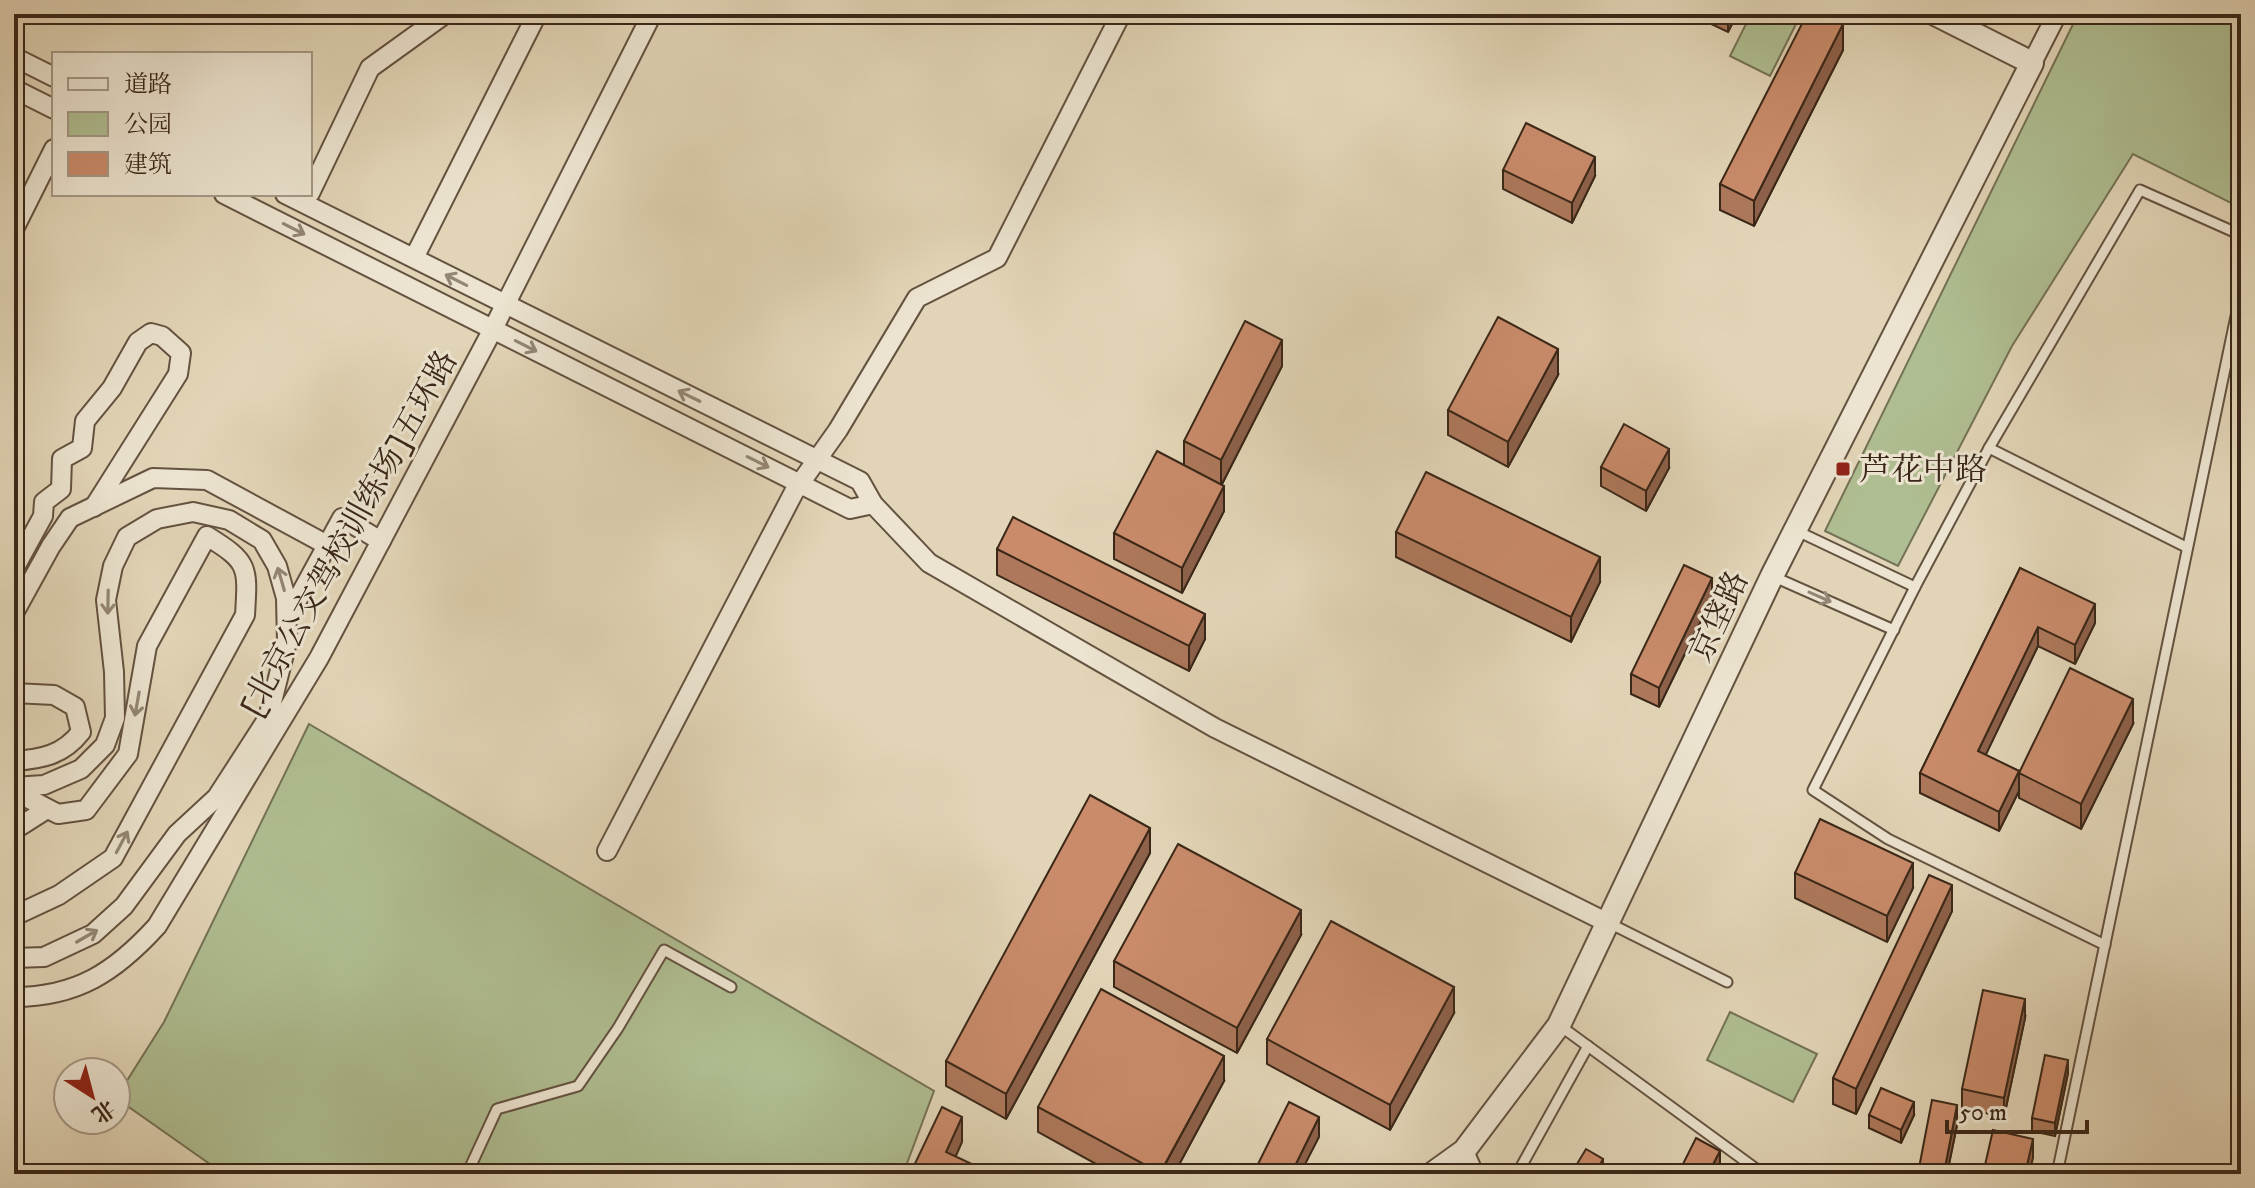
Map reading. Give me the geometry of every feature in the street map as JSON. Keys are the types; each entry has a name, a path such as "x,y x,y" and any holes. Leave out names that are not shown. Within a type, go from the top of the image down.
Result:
{"street":[{"path":"312,189 370,68 445,14"},
{"path":"414,258 537,14"},
{"name":"[北京公交驾校训练场]五环路","path":"14,997 66,992 99,976 134,950 157,926 319,658 493,329 652,14"},
{"path":"607,851 800,483 838,430 917,298 997,258 1121,14"},
{"path":"1935,14 2032,63 2057,14"},
{"path":"14,57 52,76"},
{"name":"京垡路","path":"1432,1174 1464,1151 1559,1025 1772,576 2032,63"},
{"path":"14,89 52,108"},
{"path":"16,221 52,153"},
{"path":"228,196 850,509 873,504"},
{"path":"308,197 414,258 860,481 873,504 929,563 1159,697 1215,728 1608,923"},
{"path":"14,569 43,516 44,502 61,489 62,459 82,448 85,421 112,388 138,342 151,333 162,336 181,353 178,374 94,507"},
{"path":"14,613 70,518 153,478 207,480 327,545"},
{"path":"14,789 44,785 81,769 105,745 115,718 114,672 106,600 113,566 127,537 157,519 193,512 229,520 262,540 277,566 286,598 287,642 268,718 217,797 177,834 124,906 93,934 44,957 14,958"},
{"path":"286,621 342,518 381,541"},
{"path":"14,789 58,814 86,810 128,754 147,646 207,536 238,555 248,578 245,615 113,858 59,895 14,916"},
{"path":"14,693 54,695 75,707 81,732 70,745 46,758 14,761"},
{"path":"14,830 47,809"},
{"path":"1464,1151 1474,1174"}],"lane":[{"path":"2105,945 1888,839 1813,790 1989,448 2140,190 2241,235"},
{"path":"2057,1174 2241,292"},
{"path":"1989,448 2186,547"},
{"path":"1795,530 1915,587"},
{"path":"1772,576 1894,630"},
{"path":"1608,923 1727,982"},
{"path":"467,1174 497,1109 578,1086 618,1028 664,950 731,987"},
{"path":"1559,1025 1763,1174"},
{"path":"1517,1174 1588,1046"}],"green space":[{"path":"1751,14 1801,14 1770,76 1730,56"},
{"path":"2078,14 2241,14 2241,200 2233,204 2133,154 2012,346 1898,566 1825,531"},
{"path":"309,724 934,1091 903,1174 224,1174 132,1109 132,1073 164,1022"},
{"path":"1730,1012 1817,1054 1793,1102 1707,1060"}],"building":[{"path":"1807,14 1822,14 1843,24 1754,201 1720,184"},
{"path":"1526,123 1595,157 1572,203 1503,170"},
{"path":"1498,317 1558,349 1508,442 1448,410"},
{"path":"1245,321 1282,340 1221,460 1184,441"},
{"path":"1624,424 1669,449 1646,491 1601,467"},
{"path":"1157,451 1224,486 1182,568 1114,533"},
{"path":"1426,472 1600,557 1571,617 1396,532"},
{"path":"1013,517 1205,614 1189,646 997,549"},
{"path":"1684,565 1712,578 1659,688 1631,674"},
{"path":"2020,568 2095,604 2075,645 2038,627 1978,751 2019,771 1999,812 1920,773"},
{"path":"2070,668 2133,699 2081,804 2019,773"},
{"path":"1090,795 1150,828 1006,1094 946,1061"},
{"path":"1820,819 1913,863 1887,916 1795,873"},
{"path":"1178,844 1301,910 1237,1028 1114,961"},
{"path":"1929,875 1952,885 1856,1089 1833,1078"},
{"path":"1331,921 1454,987 1390,1105 1267,1039"},
{"path":"1101,989 1224,1056 1160,1173 1038,1107"},
{"path":"1983,990 2025,999 2004,1098 1962,1089"},
{"path":"2045,1055 2068,1060 2055,1123 2032,1118"},
{"path":"1881,1088 1914,1102 1901,1130 1869,1115"},
{"path":"1932,1100 1957,1105 1944,1173 1919,1168"},
{"path":"1289,1102 1319,1117 1291,1174 1253,1174"},
{"path":"942,1107 962,1117 946,1152 993,1174 910,1174"},
{"path":"1993,1130 2033,1139 2025,1174 1983,1174"},
{"path":"1696,1138 1720,1151 1708,1174 1678,1174"},
{"path":"1586,1149 1603,1159 1595,1174 1571,1174"}],"place":[{"name":"芦花中路","path":"1843,469"}]}
